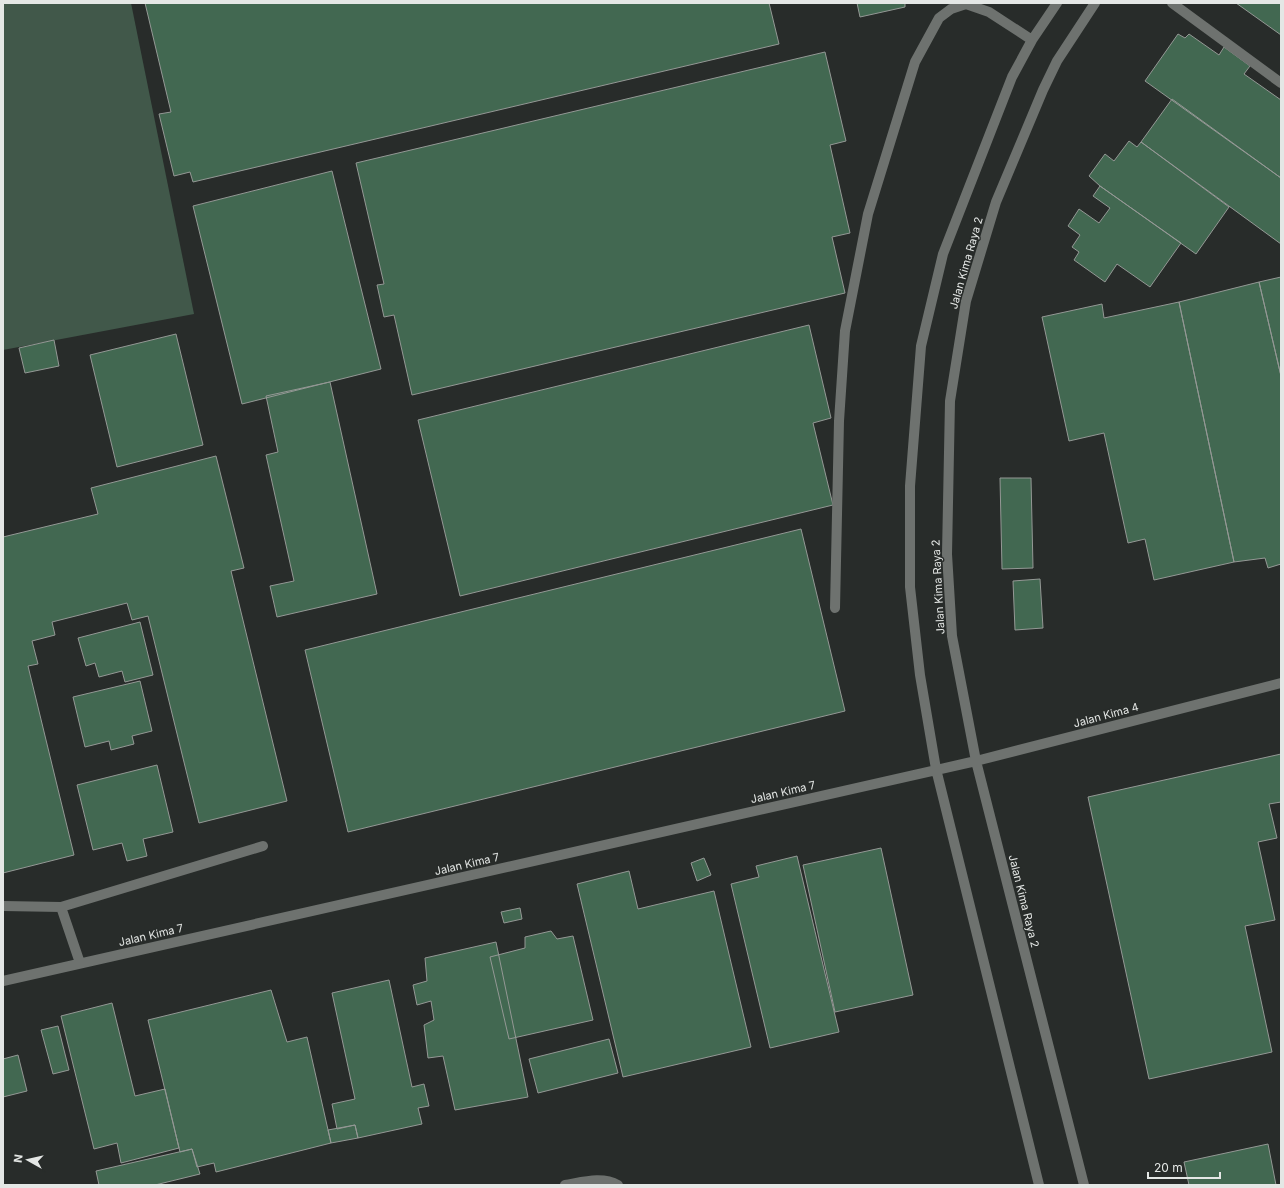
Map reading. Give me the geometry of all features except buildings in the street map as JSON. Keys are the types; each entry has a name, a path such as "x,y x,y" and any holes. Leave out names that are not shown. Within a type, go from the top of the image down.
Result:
{"street":[{"name":"Jalan Kima Raya 2","path":"1039,1185 936,769 920,674 910,586 910,486 921,346 943,254 1012,77 1032,40 1057,3"},
{"name":"Jalan Kima Raya 2","path":"1084,1185 976,761 952,636 947,554 950,401 966,301 996,202 1042,90 1057,61 1095,3"},
{"path":"1172,3 1281,83"},
{"path":"835,608 839,421 845,331 868,214 915,62 939,18 951,10 966,4 989,12 1032,40"},
{"name":"Jalan Kima 4","path":"936,769 976,761 1281,683"},
{"name":"Jalan Kima 7","path":"3,981 936,769"},
{"path":"3,906 60,907 263,846"},
{"path":"60,907 80,963"},
{"path":"565,1185 595,1180 611,1181 618,1185"}],"green space":[{"path":"3,3 131,3 194,314 3,350"}]}
